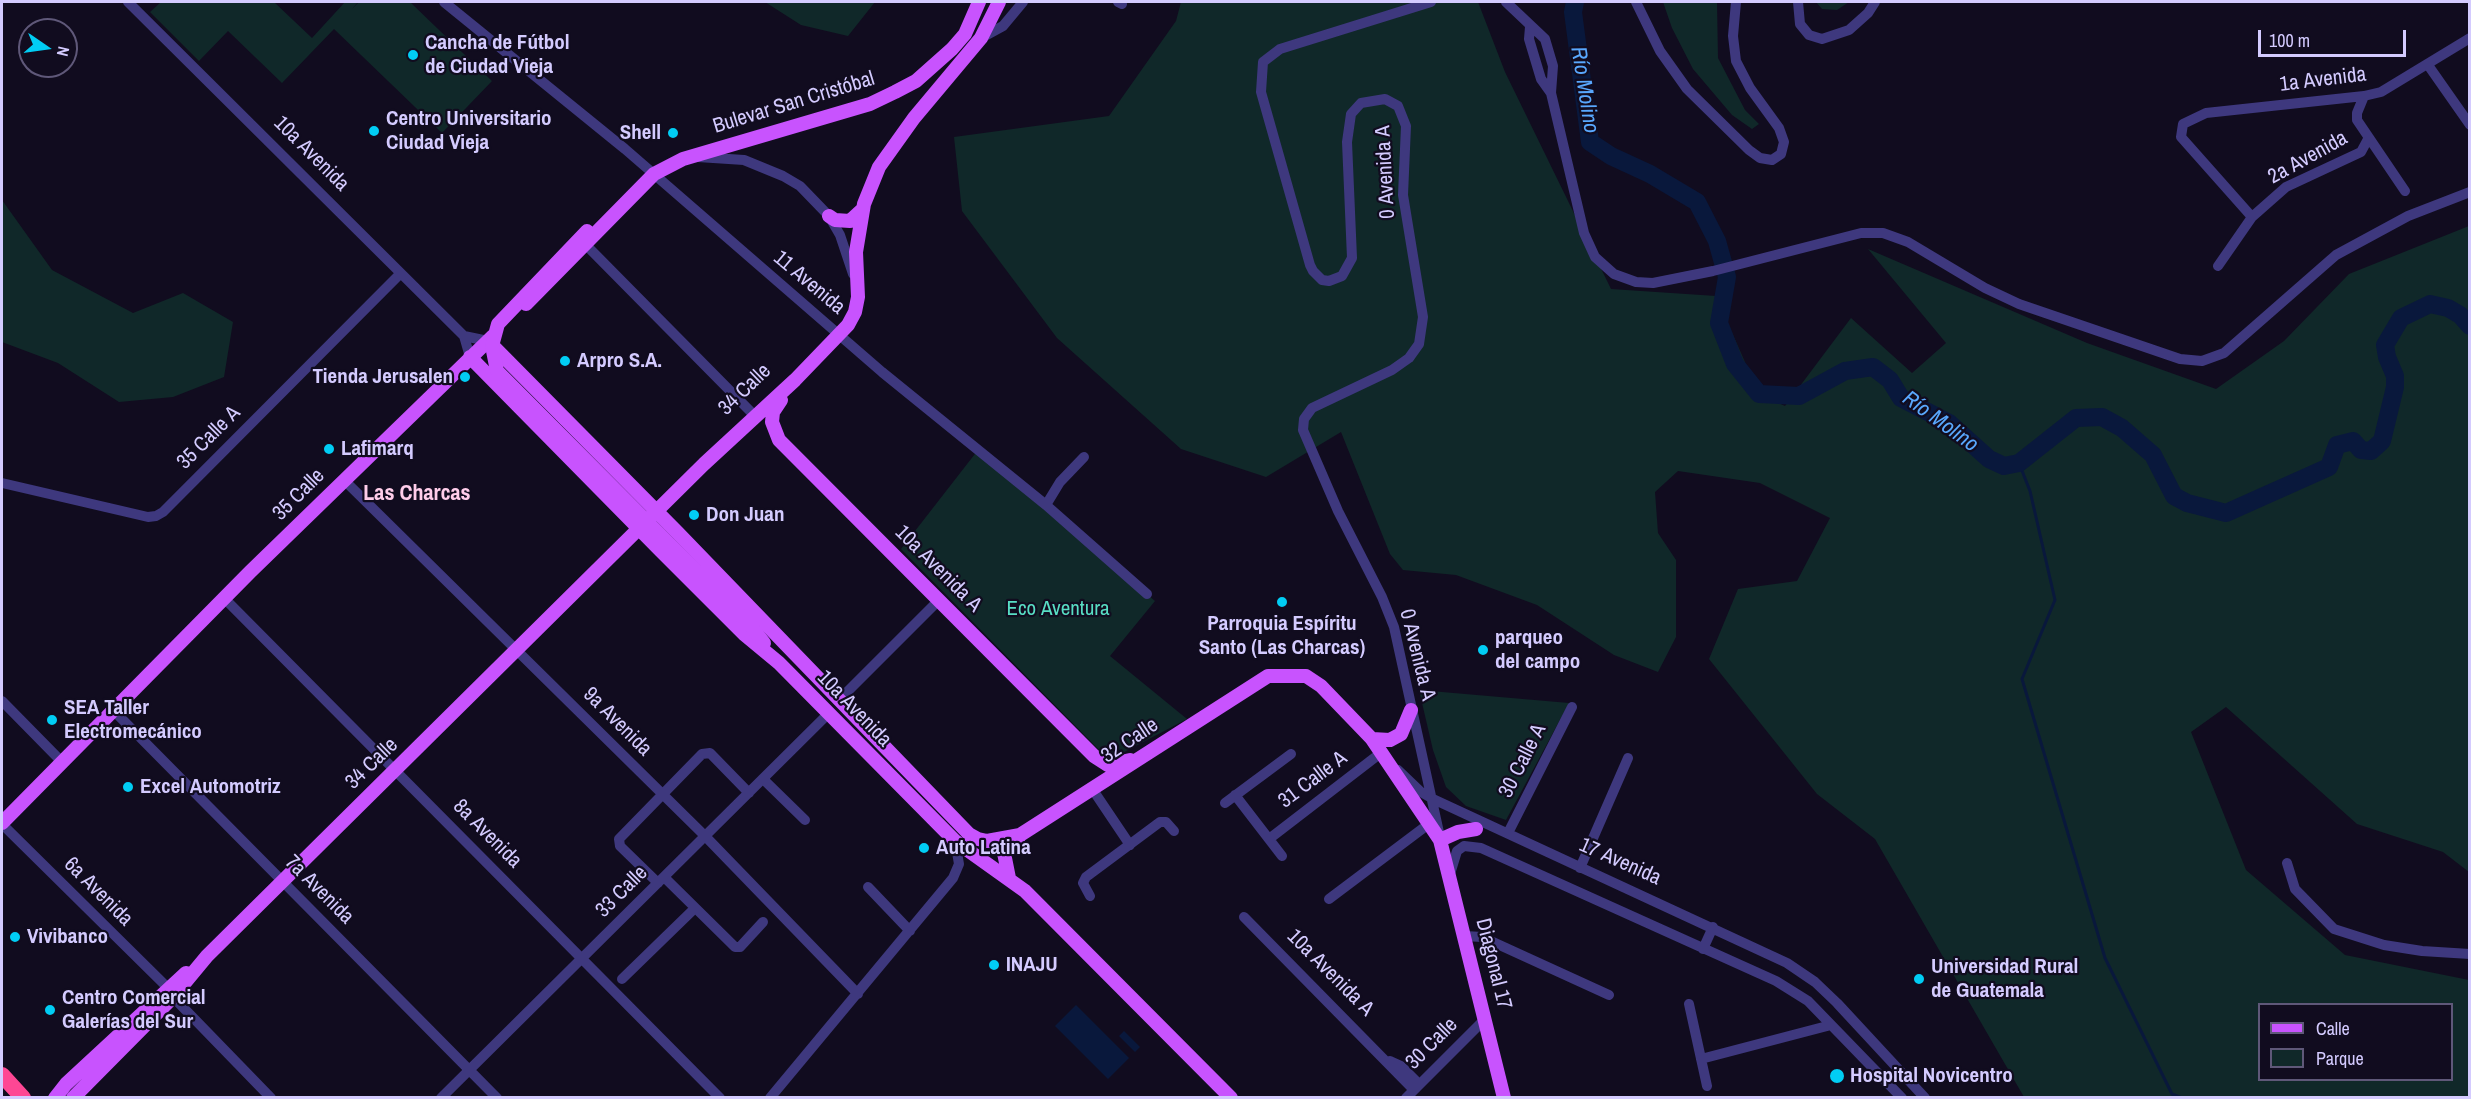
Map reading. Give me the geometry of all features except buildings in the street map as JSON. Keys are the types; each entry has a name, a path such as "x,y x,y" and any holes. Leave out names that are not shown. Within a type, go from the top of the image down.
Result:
{"highway":[{"path":"2,1075 23,1098"}],"main road":[{"name":"Bulevar San Cristóbal","path":"654,174 672,164 870,104 916,81 952,49 964,34 979,2"},
{"path":"829,216 835,220 850,221 857,217 879,167 914,118 981,38 999,2"},
{"path":"654,174 498,324 492,346 496,371 742,618 779,663"},
{"path":"839,334 855,312 858,297 856,252 864,204"},
{"name":"35 Calle","path":"2,823 224,598 488,341 587,238"},
{"name":"34 Calle","path":"73,1098 170,992 704,464 795,380 839,334"},
{"name":"10a Avenida","path":"488,341 657,511 838,701 969,834 987,841"},
{"name":"34 Calle","path":"704,464 751,412 791,375 821,353"},
{"name":"10a Avenida","path":"470,357 744,634 779,663 955,841 1009,878 1231,1098"},
{"name":"10a Avenida A","path":"795,380 773,412 772,422 779,440 1101,762 1115,765 1154,750"},
{"path":"661,551 658,539 661,534 666,531 678,533"},
{"name":"32 Calle","path":"987,841 1020,835 1093,790 1257,681 1268,676 1294,675"},
{"name":"17 Avenida","path":"1294,675 1306,676 1321,686 1372,739 1384,756"},
{"path":"1372,739 1386,740 1401,734 1411,710"},
{"path":"829,713 837,712 871,734"},
{"name":"Diagonal 17","path":"1384,756 1440,840 1504,1098"},
{"path":"1440,840 1458,832 1476,829"},
{"path":"1009,878 1004,853 1020,835"},
{"path":"55,1098 66,1084 170,992"}],"street":[{"name":"10a Avenida","path":"128,2 464,336 470,357"},
{"name":"11 Avenida","path":"444,2 654,174 839,334 1046,505 1147,594"},
{"path":"981,38 1002,26 1023,2"},
{"name":"0 Avenida A","path":"1431,2 1280,49 1263,62 1260,92 1310,265 1322,280 1329,281 1342,276 1352,258 1347,129 1351,114 1361,103 1385,99 1398,106 1406,126 1403,195 1423,318 1419,344 1409,358 1392,370 1320,403 1307,414 1303,424 1304,435 1338,512 1388,611 1433,799"},
{"path":"1506,2 1512,5 1530,27 1545,39 1553,66 1551,93"},
{"path":"1635,2 1660,51 1687,89 1749,150 1760,158 1772,160 1781,154 1784,142 1779,128 1750,88 1736,61 1733,36 1736,2"},
{"path":"1798,2 1798,18 1804,31 1822,39 1849,30 1875,2"},
{"path":"1530,27 1529,39 1538,69 1551,93 1584,233 1595,257 1614,274 1636,282 1653,283 1740,265 1861,233 1883,233 1908,242 1985,288 2019,304 2180,359 2202,361 2224,353 2336,255 2408,216 2469,192"},
{"name":"1a Avenida","path":"2252,217 2181,136 2183,124 2206,113 2364,96 2381,92 2469,38"},
{"path":"2428,64 2469,124"},
{"path":"2364,96 2357,113 2357,120 2405,191"},
{"name":"2a Avenida","path":"2218,266 2252,217 2286,187 2361,152 2367,146 2368,139"},
{"path":"694,157 744,160 760,165 800,186 829,216 848,257 858,297"},
{"path":"587,238 751,412"},
{"name":"35 Calle A","path":"2,483 148,517 156,516 171,504 400,274"},
{"path":"464,336 488,341"},
{"path":"1046,505 1060,483 1084,457"},
{"name":"9a Avenida","path":"344,480 705,836 858,994"},
{"name":"8a Avenida","path":"224,598 394,771 583,957 720,1098"},
{"path":"838,701 939,600"},
{"path":"2,701 62,762"},
{"name":"30 Calle A","path":"1508,833 1572,707"},
{"name":"7a Avenida","path":"113,710 497,1098"},
{"name":"33 Calle","path":"441,1098 829,713"},
{"path":"749,793 710,753 705,753 619,839 618,843 735,947 740,947 763,922"},
{"path":"1225,803 1291,754"},
{"name":"17 Avenida","path":"1384,756 1416,788 1433,799 1787,963 1815,982 1925,1098"},
{"name":"31 Calle A","path":"1269,839 1384,756"},
{"path":"1580,868 1628,758"},
{"path":"763,779 806,820"},
{"path":"1093,790 1130,845"},
{"path":"1235,795 1282,856"},
{"name":"Diagonal 17","path":"1433,799 1440,840"},
{"path":"1090,896 1084,888 1084,880 1160,822 1166,822 1174,831"},
{"name":"6a Avenida","path":"2,823 272,1098"},
{"path":"1329,899 1430,824"},
{"path":"1481,848 1474,840 1476,829 1481,826 1493,827"},
{"path":"770,1098 957,872 959,857 955,841"},
{"path":"1450,874 1457,851 1464,846 1481,848"},
{"name":"17 Avenida","path":"1481,848 1776,981 1808,1001 1902,1098"},
{"path":"2287,863 2295,889 2334,929 2384,945 2422,951 2469,954"},
{"path":"868,887 910,931"},
{"path":"622,979 694,909"},
{"name":"10a Avenida A","path":"1244,917 1387,1059 1401,1066 1413,1090"},
{"path":"1703,949 1713,927"},
{"path":"1465,936 1482,937 1609,995"},
{"path":"1689,1004 1707,1086"},
{"name":"30 Calle","path":"1413,1090 1485,1018"},
{"path":"1701,1059 1831,1024"}],"green space":[{"path":"161,2 274,2 312,38 345,2 358,2 352,9 359,2 410,2 492,81 442,133 334,29 282,83 228,31 199,61 150,12"},
{"path":"765,2 875,2 848,36 801,25"},
{"path":"1181,2 1478,2 1505,72 1611,289 1716,296 1759,394 1785,406 1851,318 1912,373 1946,343 1868,249 2087,343 2216,389 2284,341 2349,274 2469,226 2469,872 2443,852 2357,824 2226,707 2191,732 2246,870 2345,955 2469,980 2469,1097 2024,1097 1875,839 1817,794 1709,659 1738,589 1797,581 1830,518 1760,483 1678,471 1655,492 1658,533 1676,560 1676,637 1658,672 1614,655 1537,605 1456,575 1403,570 1390,554 1341,432 1266,477 1181,449 1057,338 962,211 954,137 1109,116 1176,21"},
{"path":"1663,2 1717,2 1718,58 1745,110 1759,124 1752,129 1732,115 1693,69 1672,28"},
{"path":"1816,2 1849,2 1837,10 1822,9"},
{"path":"2,200 52,270 133,313 183,293 233,322 224,377 173,397 119,402 58,363 2,342"},
{"name":"Eco Aventura","path":"978,450 1155,601 1110,656 1187,719 1109,760 901,549"},
{"path":"1419,690 1569,703 1506,820 1466,806 1446,787 1433,750"}],"water":[{"path":"1076,1005 1129,1058 1108,1079 1055,1026"},
{"path":"1124,1031 1140,1047 1135,1052 1119,1036"}],"waterway":[{"name":"Río Molino","path":"1575,2 1573,12 1590,142 1611,156 1650,174 1697,202 1717,241 1727,277 1719,323 1735,364 1759,394 1799,396 1845,371 1873,367 1890,380 1901,398 1949,423 1989,459 2004,466 2019,463 2076,418 2102,417 2122,428 2153,455 2174,496 2187,503 2226,513 2329,467 2337,445 2353,441 2361,450 2371,451 2382,441 2395,387 2395,376 2385,345 2401,318 2430,304 2448,308 2460,315 2470,326"},
{"path":"2019,463 2030,491 2055,600 2022,679 2105,958 2172,1094 2182,1098"}],"place":[{"name":"Cancha de Fútbol de Ciudad Vieja","path":"413,55"},
{"name":"Centro Universitario Ciudad Vieja","path":"374,131"},
{"name":"Shell","path":"673,133"},
{"name":"Arpro S.A.","path":"565,361"},
{"name":"Tienda Jerusalen","path":"465,377"},
{"name":"Lafimarq","path":"329,449"},
{"name":"Don Juan","path":"694,515"},
{"name":"Parroquia Espíritu Santo (Las Charcas)","path":"1282,602"},
{"name":"parqueo del campo","path":"1483,650"},
{"name":"SEA Taller Electromecánico","path":"52,720"},
{"name":"Excel Automotriz","path":"128,787"},
{"name":"Auto Latina","path":"924,848"},
{"name":"Vivibanco","path":"15,937"},
{"name":"INAJU","path":"994,965"},
{"name":"Universidad Rural de Guatemala","path":"1919,979"},
{"name":"Centro Comercial Galerías del Sur","path":"50,1010"},
{"name":"Hospital Novicentro","path":"1837,1076"}],"district":[{"name":"Las Charcas","path":"417,494"}]}
